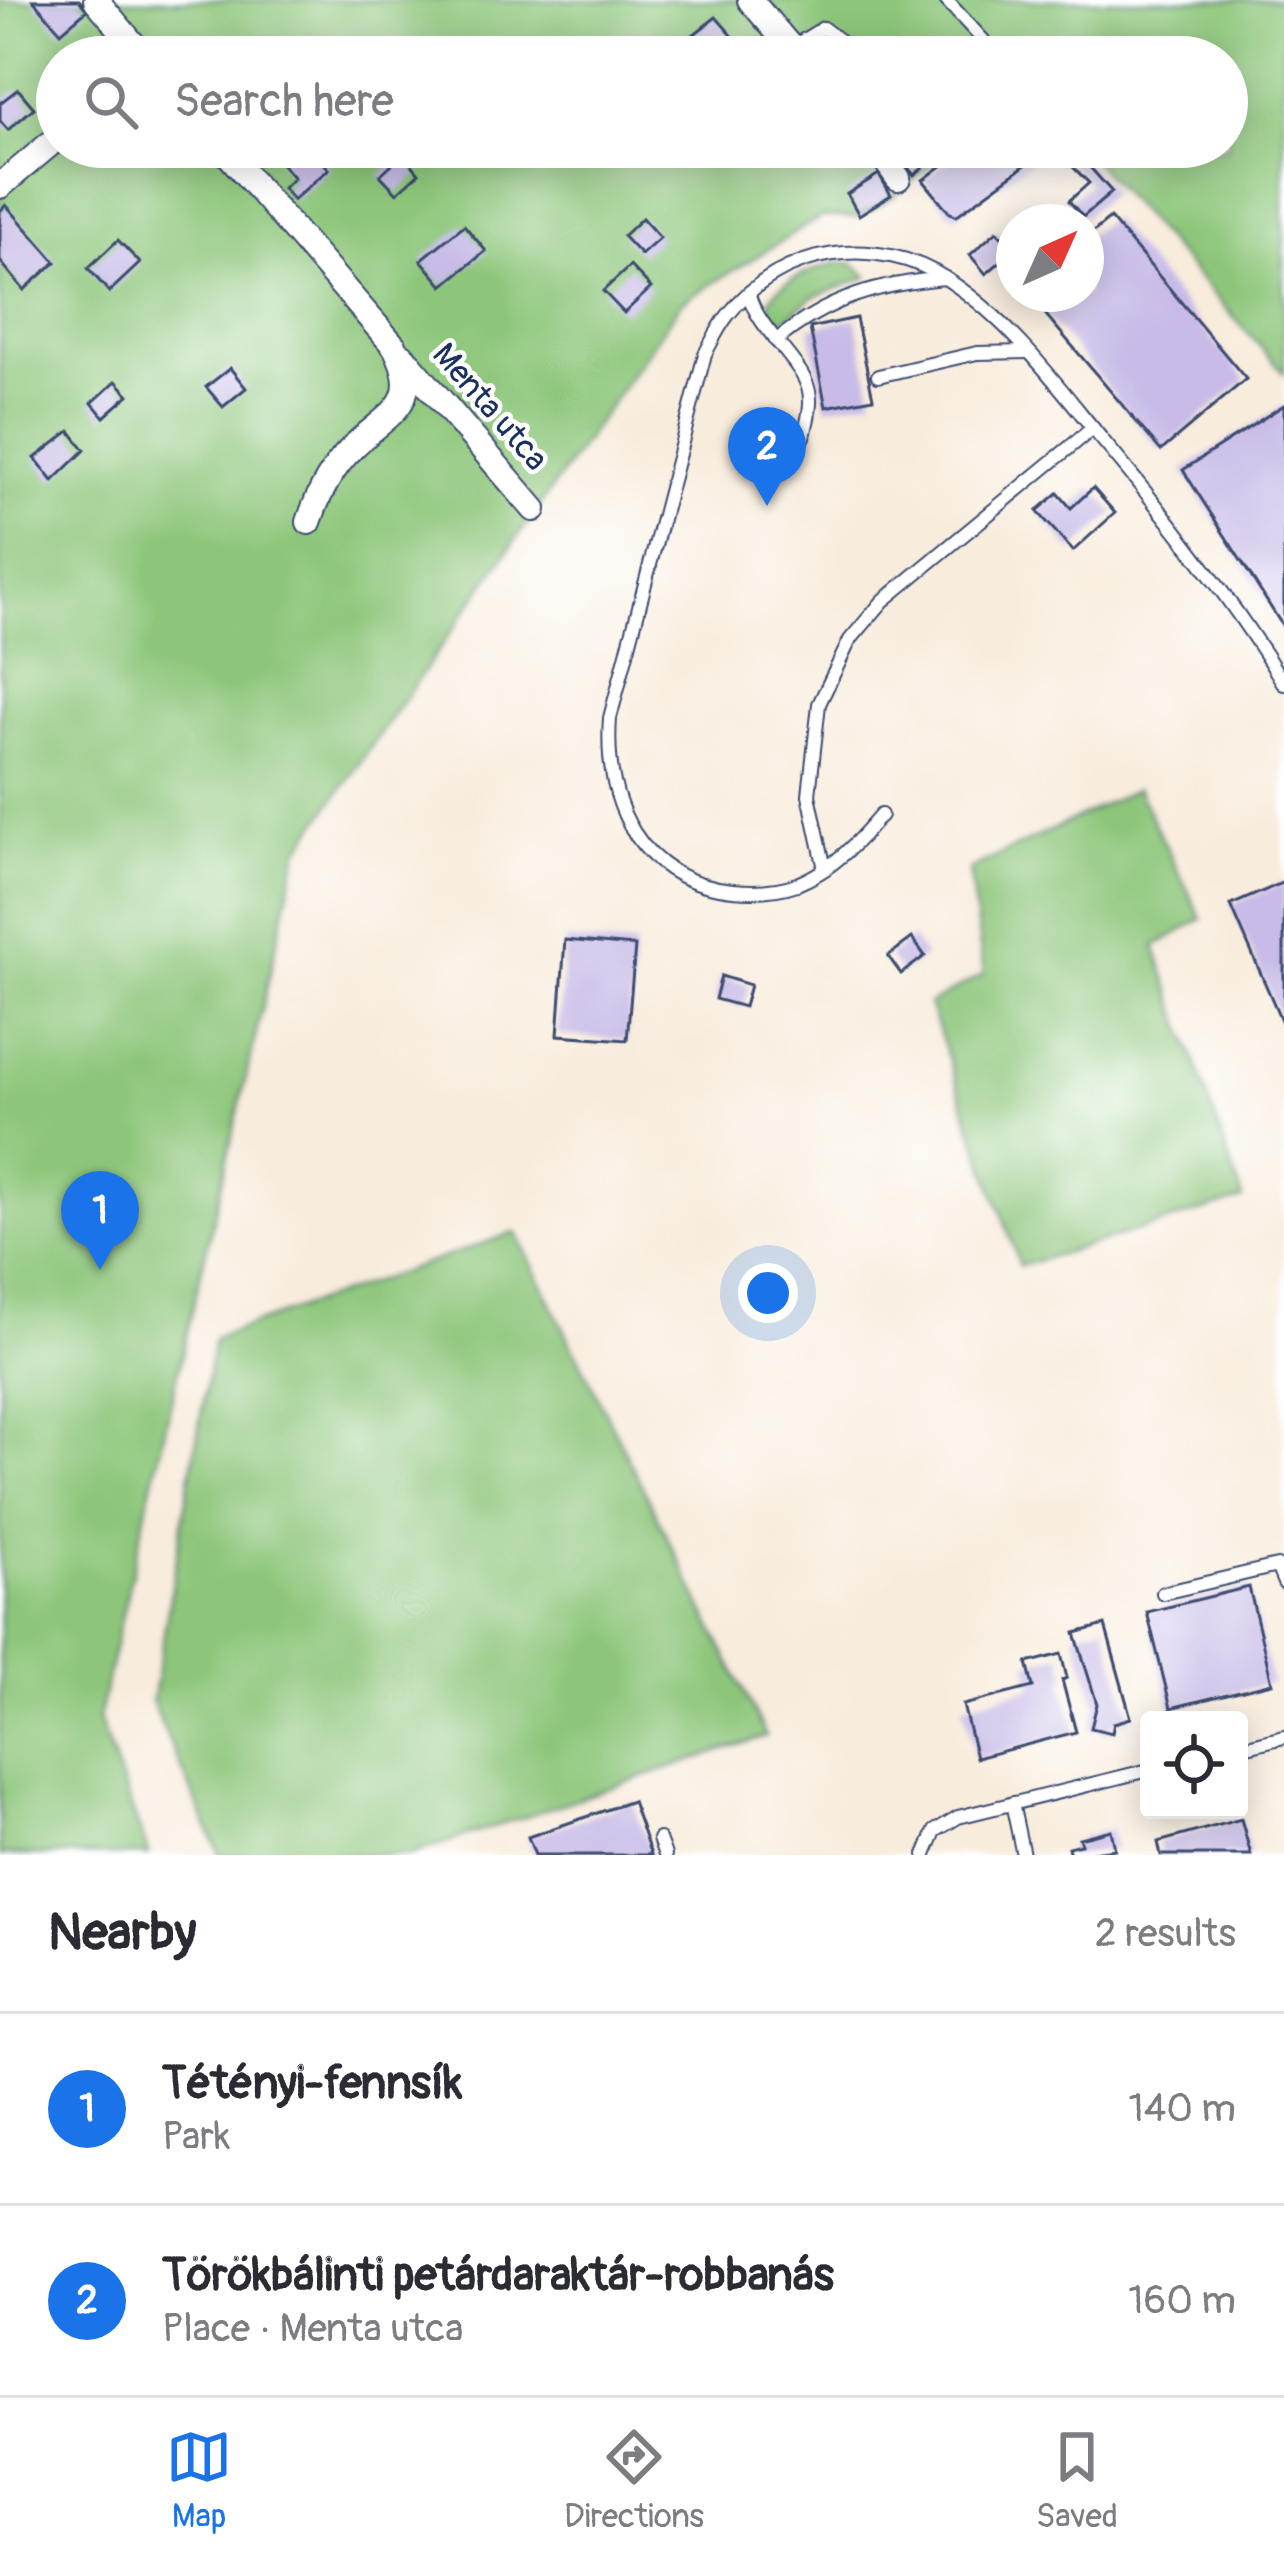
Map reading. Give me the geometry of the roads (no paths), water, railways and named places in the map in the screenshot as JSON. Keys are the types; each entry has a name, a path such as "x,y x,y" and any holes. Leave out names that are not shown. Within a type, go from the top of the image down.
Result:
{"street":[{"path":"97,0 127,36"},
{"path":"750,0 781,36"},
{"path":"0,186 36,156"},
{"name":"Menta utca","path":"240,168 534,509"},
{"path":"892,168 898,178"},
{"name":"Menta utca","path":"309,522 319,492 350,449 398,410 407,392 395,347"}],"lane":[{"path":"946,0 979,36"},
{"path":"881,815 852,849 794,885 754,892 710,887 670,872 640,844 617,796 607,759 610,718 705,354 728,314 749,295 782,269 818,255 857,250 904,259 946,278 1001,322 1211,576 1284,684"},
{"path":"776,341 808,314 890,283 946,278"},
{"path":"749,295 755,318 788,352 811,395 804,437"},
{"path":"878,376 977,353 1029,352"},
{"path":"825,869 809,795 816,726 819,704 850,640 883,602 1093,428"},
{"path":"1163,1593 1276,1566 1284,1582"},
{"path":"1248,1746 1284,1737"},
{"path":"925,1855 935,1831 958,1817 1140,1772"},
{"path":"1012,1803 1023,1855"},
{"path":"658,1839 664,1855"}],"place":[{"name":"Törökbálinti petárdaraktár-robbanás","path":"767,506"},
{"name":"Tétényi-fennsík","path":"100,1270"}]}
